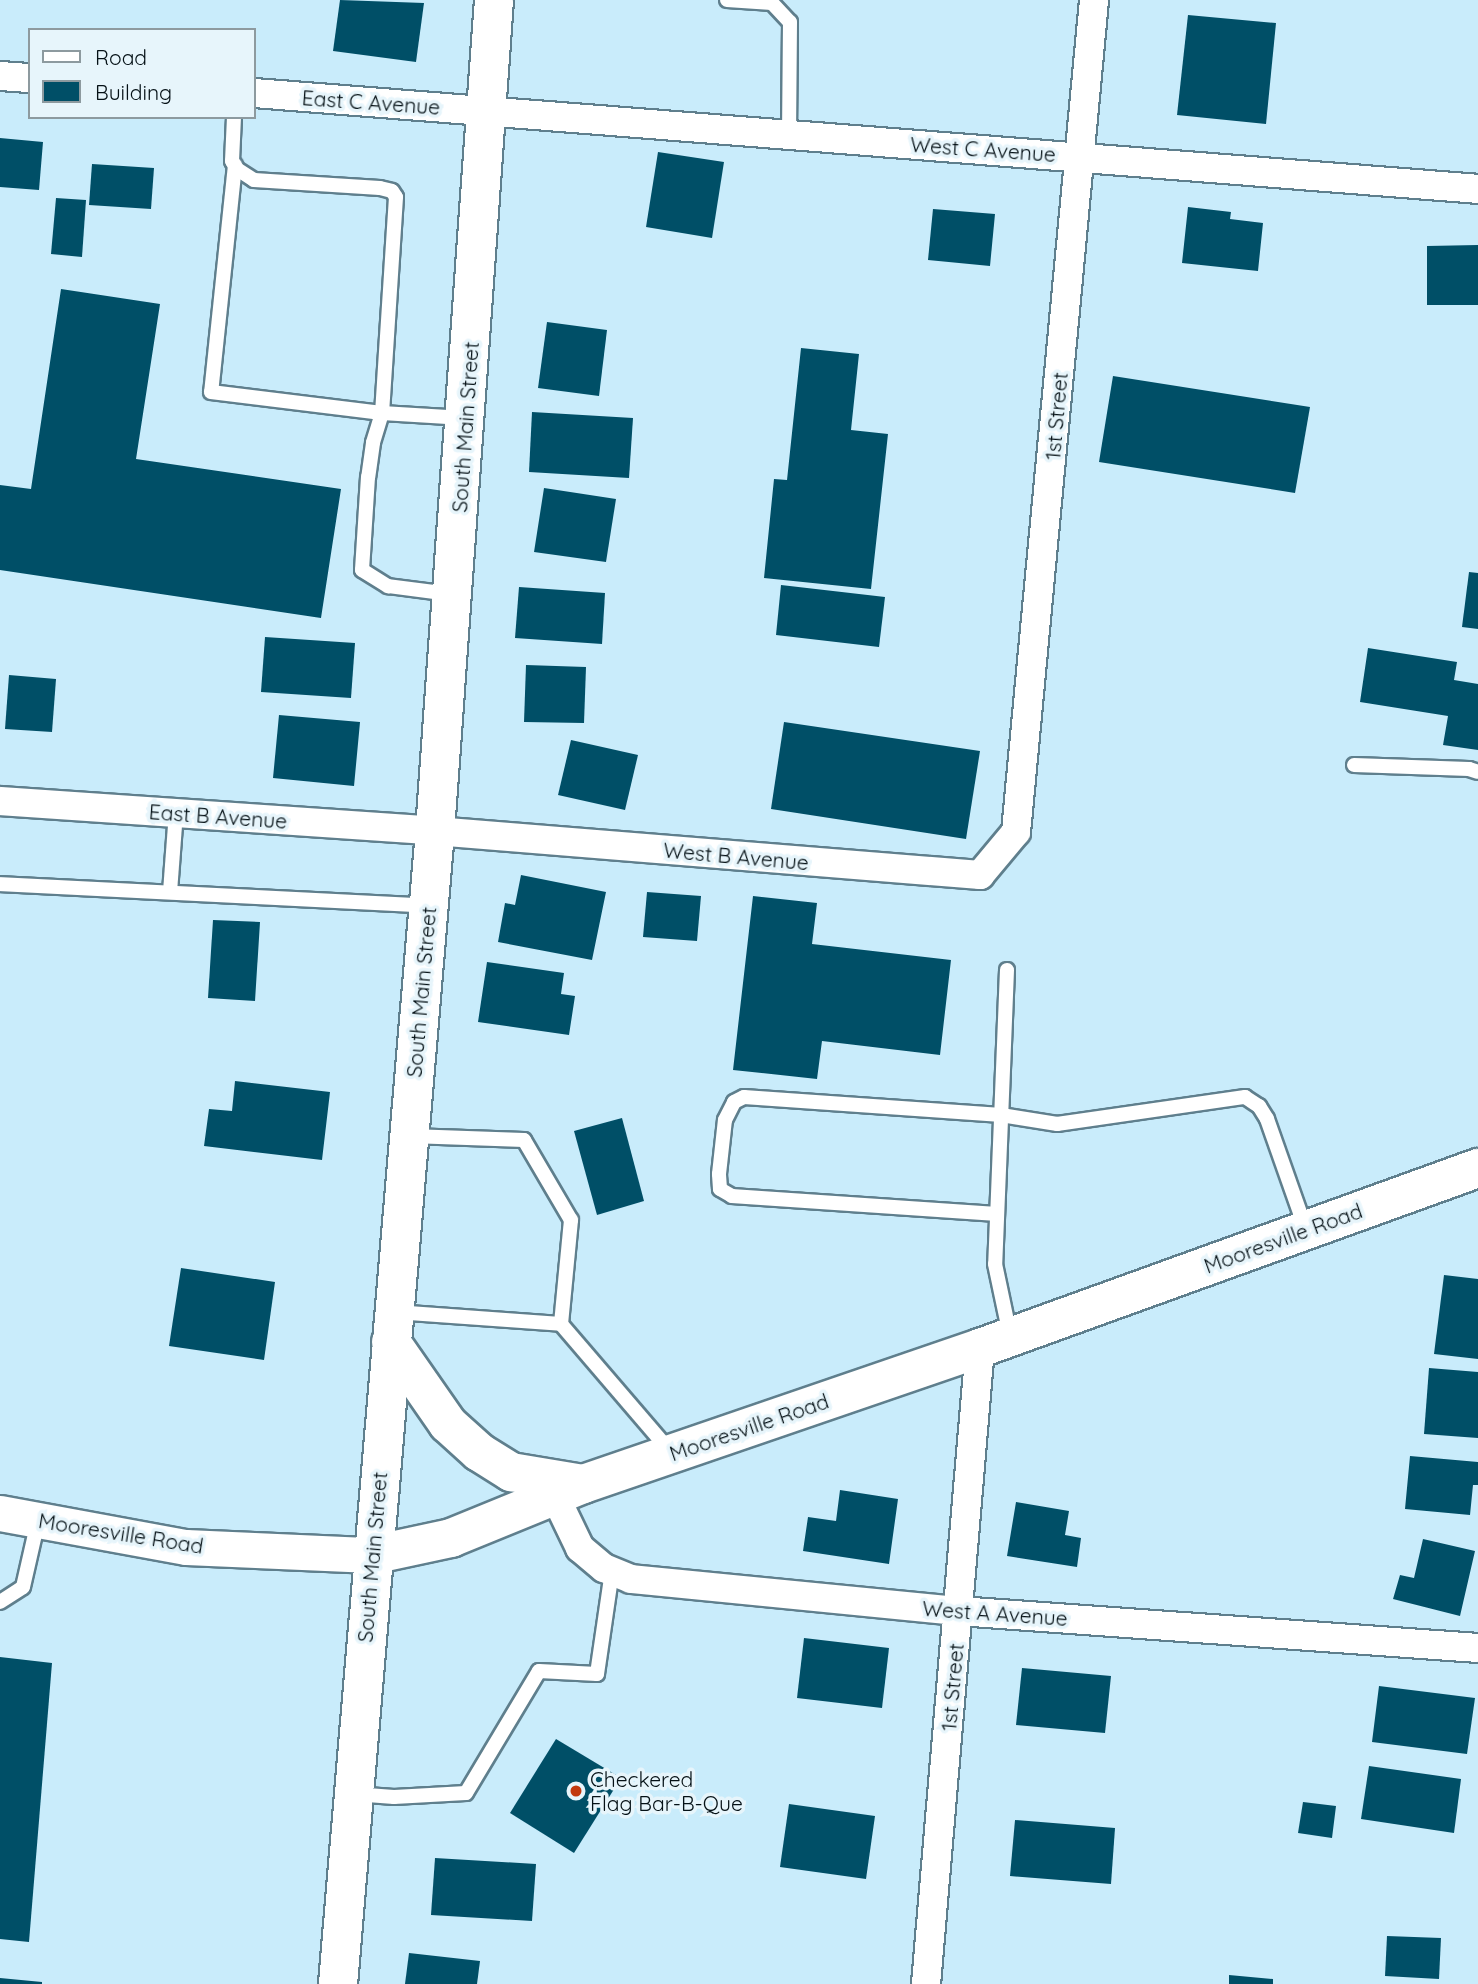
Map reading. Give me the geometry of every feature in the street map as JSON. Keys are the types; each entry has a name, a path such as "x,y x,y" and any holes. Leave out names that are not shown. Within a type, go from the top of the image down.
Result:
{"main road":[{"name":"South Main Street","path":"338,1984 435,831 494,0"},
{"name":"Mooresville Road","path":"372,1556 451,1538 569,1490 995,1342 1478,1168"},
{"path":"392,1327 447,1424 479,1452 511,1472 569,1490"}],"street":[{"name":"1st Street","path":"1016,832 1094,0"},
{"path":"0,76 28,78"},
{"name":"East C Avenue","path":"256,93 487,110"},
{"name":"West C Avenue","path":"487,110 1478,189"},
{"name":"East B Avenue","path":"0,801 435,831"},
{"name":"West B Avenue","path":"435,831 980,875 1016,832"},
{"name":"1st Street","path":"926,1984 958,1611 995,1342"},
{"name":"West A Avenue","path":"569,1490 580,1548 612,1571 631,1579 958,1611 1478,1648"},
{"name":"Mooresville Road","path":"0,1513 186,1547 372,1556"}],"lane":[{"path":"727,0 772,3 790,22 789,134"},
{"path":"234,119 232,161 254,180 380,188 391,191 396,197 382,413 368,477 362,570 388,586 453,594"},
{"path":"235,165 211,392 382,413 465,419"},
{"path":"1354,765 1469,769 1478,772"},
{"path":"170,892 176,813"},
{"path":"0,884 429,906"},
{"path":"995,1342 995,1264 1007,970"},
{"path":"997,1214 732,1196 720,1189 725,1120 734,1102 744,1097 1001,1115 1057,1124 1245,1097 1259,1106 1267,1119 1306,1230"},
{"path":"409,1136 523,1140 571,1220 561,1324 672,1453"},
{"path":"392,1327 561,1324"},
{"path":"0,1602 23,1587 38,1520"},
{"path":"353,1794 394,1797 466,1793 539,1671 597,1674 612,1571"}],"building":[{"path":"340,0 424,3 416,62 333,51"},
{"path":"1188,15 1276,23 1266,124 1177,115"},
{"path":"0,138 43,142 39,190 0,187"},
{"path":"658,152 724,162 712,238 646,227"},
{"path":"92,164 154,168 151,209 89,205"},
{"path":"56,198 86,200 82,257 51,254"},
{"path":"1188,207 1231,212 1230,219 1263,223 1258,271 1182,263"},
{"path":"933,209 995,214 990,266 928,260"},
{"path":"1478,245 1478,305 1427,305 1427,246"},
{"path":"61,289 160,304 136,459 341,489 321,618 0,570 0,485 31,489"},
{"path":"547,322 607,330 599,396 538,388"},
{"path":"801,348 859,354 851,430 888,434 871,589 764,578 774,479 787,480"},
{"path":"1113,376 1310,407 1295,493 1099,462"},
{"path":"532,412 633,418 629,478 529,472"},
{"path":"544,488 616,499 606,562 534,552"},
{"path":"1469,572 1478,573 1478,629 1462,627"},
{"path":"781,585 885,597 879,647 776,635"},
{"path":"519,587 605,593 602,644 515,638"},
{"path":"265,637 355,643 351,698 261,692"},
{"path":"1368,648 1457,662 1454,680 1478,684 1478,750 1443,745 1448,716 1360,702"},
{"path":"526,665 586,667 584,723 524,722"},
{"path":"9,675 56,679 52,732 5,729"},
{"path":"279,715 360,722 354,786 273,778"},
{"path":"784,722 980,751 966,839 771,809"},
{"path":"571,740 638,755 625,810 558,795"},
{"path":"521,875 606,892 592,960 498,942 505,903 515,905"},
{"path":"647,892 701,896 697,941 643,937"},
{"path":"753,896 817,903 812,944 951,960 940,1055 822,1041 817,1079 733,1070"},
{"path":"213,920 260,922 255,1001 208,998"},
{"path":"487,962 564,973 561,994 575,996 569,1035 478,1022"},
{"path":"235,1081 330,1092 322,1160 204,1146 209,1109 232,1111"},
{"path":"622,1118 644,1201 597,1215 574,1131"},
{"path":"181,1268 275,1282 264,1360 169,1346"},
{"path":"1444,1275 1478,1279 1478,1359 1434,1354"},
{"path":"1429,1368 1478,1372 1478,1438 1424,1434"},
{"path":"1410,1456 1478,1462 1478,1485 1473,1485 1470,1515 1405,1509"},
{"path":"840,1490 898,1499 889,1564 803,1551 808,1517 836,1521"},
{"path":"1016,1502 1069,1511 1065,1535 1081,1538 1077,1567 1007,1556"},
{"path":"1423,1539 1475,1551 1460,1616 1393,1599 1400,1575 1414,1578"},
{"path":"804,1638 889,1648 882,1708 797,1698"},
{"path":"0,1657 52,1663 29,1942 0,1939"},
{"path":"1022,1668 1111,1676 1105,1733 1016,1725"},
{"path":"1379,1686 1475,1698 1467,1754 1372,1742"},
{"path":"556,1739 621,1778 574,1853 510,1813"},
{"path":"1369,1766 1461,1779 1454,1833 1361,1819"},
{"path":"1303,1802 1336,1806 1332,1838 1298,1833"},
{"path":"789,1804 875,1816 866,1879 780,1867"},
{"path":"1015,1820 1115,1828 1111,1884 1010,1876"},
{"path":"435,1858 536,1864 532,1921 431,1915"},
{"path":"1387,1936 1441,1938 1439,1979 1385,1976"},
{"path":"409,1953 480,1961 477,1984 405,1984"},
{"path":"1229,1975 1273,1979 1273,1984 1229,1984"},
{"path":"0,1978 42,1982 42,1984 0,1984"}],"place":[{"name":"Checkered Flag Bar-B-Que","path":"576,1791"}]}
